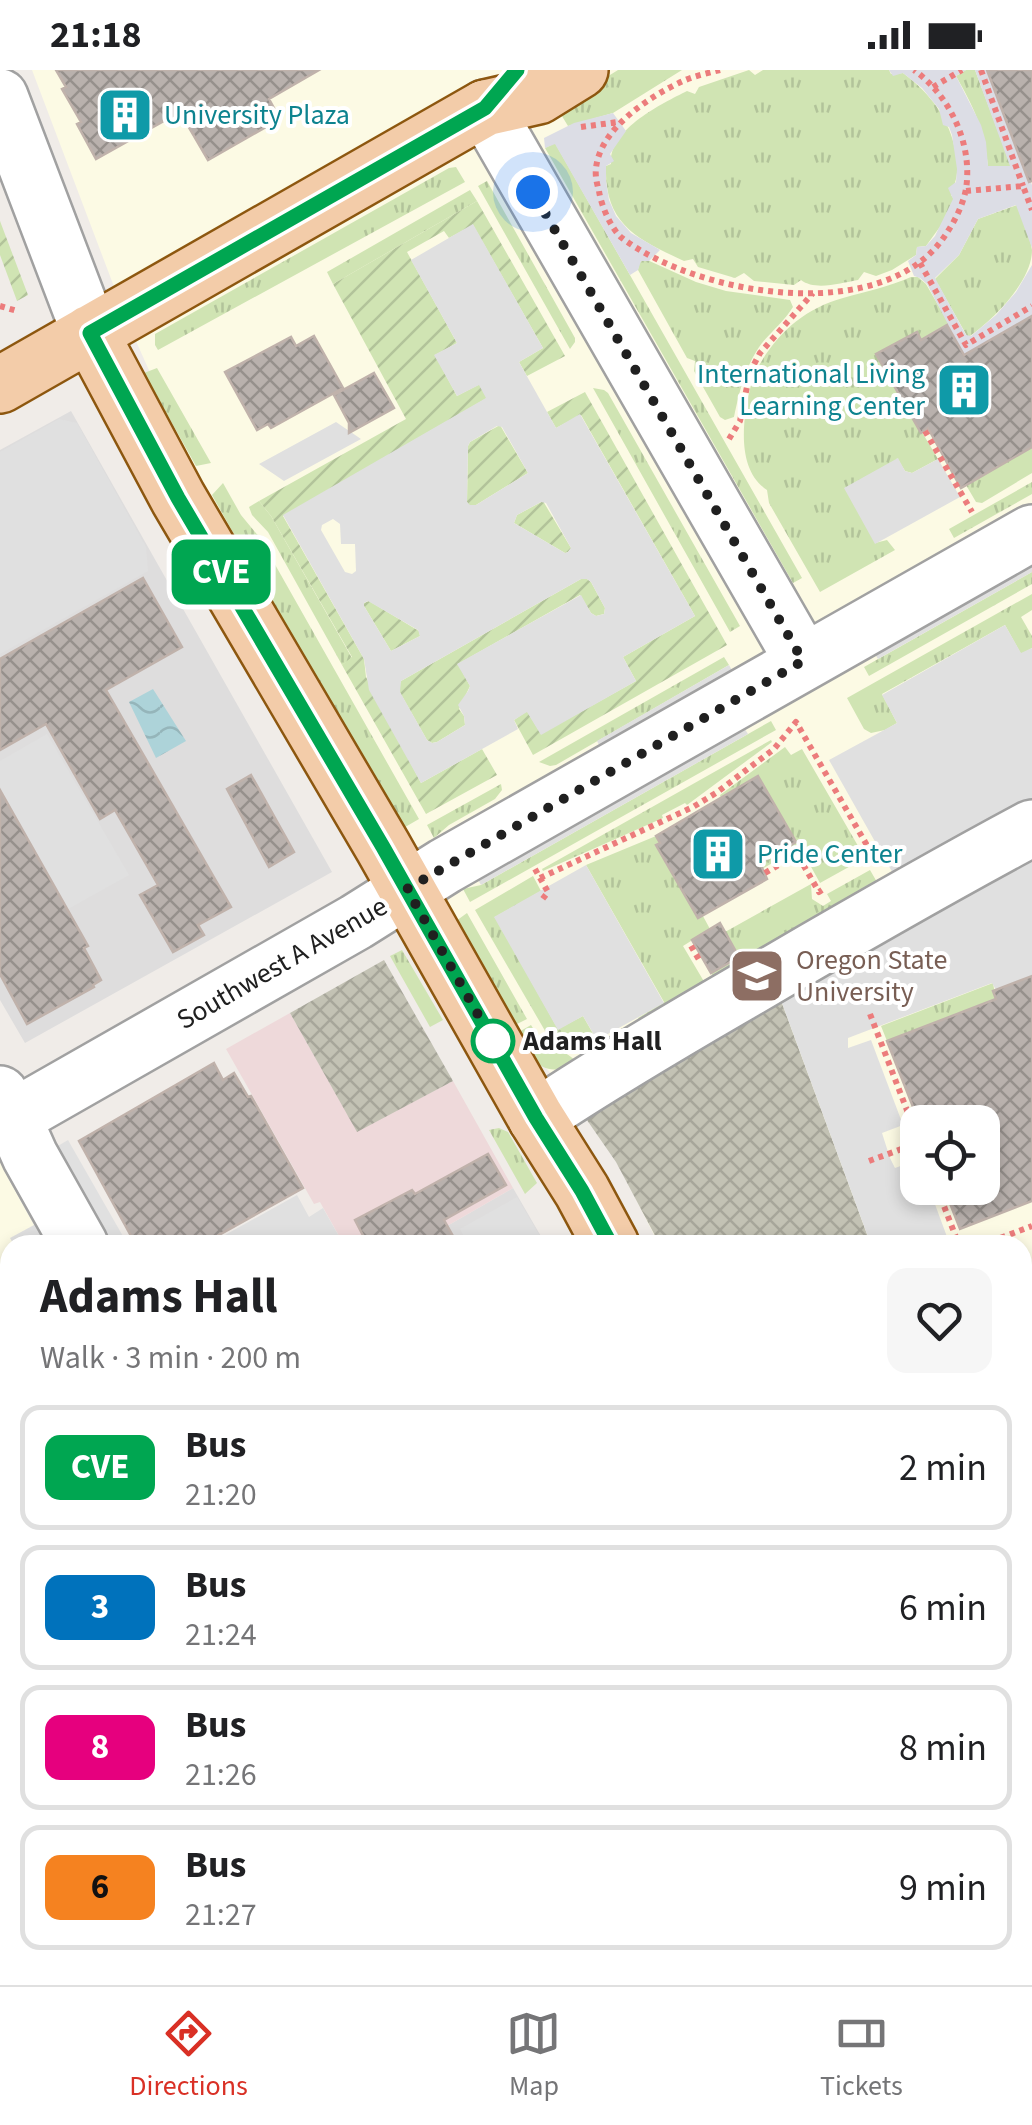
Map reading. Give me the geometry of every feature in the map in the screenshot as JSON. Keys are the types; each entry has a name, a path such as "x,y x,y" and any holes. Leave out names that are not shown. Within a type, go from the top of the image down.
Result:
{"main road":[{"path":"0,385 501,89 538,96 580,70"},
{"path":"90,333 178,498 606,1235"}],"street":[{"path":"501,89 803,661"},
{"path":"0,97 90,333"},
{"name":"Southwest A Avenue","path":"4,1112 309,950 407,889 1032,533"},
{"path":"536,1118 879,876 1032,828"},
{"path":"4,1112 74,1235"}],"path":[{"path":"720,70 684,80 619,122 598,156 595,172 600,199 618,236 654,257 688,272 741,286 813,293 873,285 903,274 941,244 956,218 966,192 968,161 960,132 949,107 914,70"},
{"path":"933,87 962,70"},
{"path":"981,70 1032,210"},
{"path":"966,192 1023,186"},
{"path":"920,264 966,345 1032,306"},
{"path":"729,440 740,421 750,372 760,353 813,293"},
{"path":"0,306 16,311"},
{"path":"925,431 972,512"},
{"path":"540,878 677,817 774,750 796,722 879,876"},
{"path":"765,874 798,854 819,892 833,884"},
{"path":"536,869 548,892 541,901"},
{"path":"870,1014 904,1105"},
{"path":"869,1162 900,1149"},
{"path":"944,1205 956,1235"},
{"path":"1008,1235 1032,1226"}],"shaded area":[{"name":"Oregon State University","path":"32,70 1032,70 1032,1235 654,1235 609,1145 529,1052 186,453 127,321"},
{"path":"889,70 966,70 956,76 981,125 988,166 1010,166 975,70 987,70 1032,185 1032,248 1016,205 978,219 959,255 935,278 966,335 971,336 1016,292 1032,265 1032,316 964,355 927,284 914,276 908,261 916,255 917,247 926,246 935,236 953,199 948,188 956,182 957,169 952,135 949,127 943,125 939,109 922,88 903,73 893,76"},
{"path":"613,113 626,131 610,154 614,161 606,166 609,200 616,216 631,233 660,250 649,261 641,261 638,270 630,275 555,144 545,148 544,138 574,123"},
{"path":"473,224 543,348 519,362 556,428 580,414 695,616 623,657 636,681 541,735 527,712 514,720 518,729 421,783 369,690 364,659 283,515 486,398 479,385 457,396 434,355 457,343 411,260","holes":["497,426 502,427 528,473 470,505 470,442","546,503 571,548 565,553 514,523 517,515","333,519 340,524 341,544 355,544 356,571 352,574 345,572 321,530 322,525","581,579 591,582 605,608 604,614 596,616 581,595 457,664 470,686 458,705 465,725 437,742 427,740 400,692 401,681","368,601 418,630 420,636 391,651 364,606"]},
{"path":"71,411 332,872 25,1043 0,1000 0,450"},
{"path":"59,419 77,423 146,547 148,571 0,654 0,452"},
{"path":"336,422 361,439 284,481 259,464"},
{"path":"898,458 905,471 912,473 938,459 960,497 875,544 844,488"},
{"path":"1032,554 1032,572 878,659 870,646"},
{"path":"1005,625 1021,653 1032,648 1032,976 996,990 992,983 848,1038 848,1048 871,1040 900,1117 900,1126 882,1133 895,1168 900,1166 900,1205 935,1205 946,1235 867,1235 765,957 895,877 829,760 897,723 882,695"},
{"path":"729,665 737,679 604,755 597,741"},
{"path":"740,721 748,734 481,885 473,871"},
{"path":"47,734 129,875 68,909 0,790 0,761"},
{"path":"586,865 664,1003 597,1040 583,1016 558,1030 494,917"},
{"path":"384,960 453,1081 357,1132 290,1013"},
{"path":"779,995 867,1235 655,1235 616,1162 580,1110"},
{"path":"290,1013 357,1131 453,1081 513,1188 431,1235 338,1235 320,1202 314,1204 226,1049"},
{"path":"68,1140 122,1235 16,1235 34,1225 7,1176"},
{"name":"Oregon State University","path":"0,1147 50,1235 0,1235"},
{"path":"513,1188 540,1235 431,1235"},
{"path":"297,1195 309,1217 323,1208 338,1235 225,1235"},
{"path":"517,1197 539,1235 463,1235 460,1229"}],"green space":[{"path":"618,70 682,70 613,113 568,126 557,108"},
{"path":"749,70 755,75 763,70 889,70 891,74 903,73 922,90 938,108 949,130 957,166 951,195 954,199 926,246 917,247 916,255 876,276 864,272 858,280 844,283 821,286 801,280 794,285 754,281 744,273 735,278 698,267 693,259 684,261 667,253 627,227 617,216 607,186 606,166 611,164 618,140 638,120 664,103"},
{"path":"975,70 1011,166 988,167 978,120 956,76"},
{"path":"555,143 802,578 793,583 545,148"},
{"path":"456,167 465,182 158,350 155,334"},
{"path":"487,181 575,338 570,349 478,186"},
{"path":"470,190 477,201 333,284 327,272"},
{"path":"477,201 565,356 527,376 519,362 543,348 473,225 449,238 444,231 407,252 457,343 435,355 457,396 480,384 487,398 283,516 364,659 366,677 421,783 482,749 497,775 426,814 342,665 352,657 259,501 406,419 333,284"},
{"path":"1017,205 1032,250 1026,274 1000,309 967,336 935,279 959,255 978,219"},
{"path":"0,221 28,295 17,301 0,255"},
{"path":"645,259 726,291 790,300 793,307 751,360 734,417 720,417 694,371 695,361 687,358 638,270"},
{"path":"911,277 926,284 949,324 923,342 916,332 876,355 938,459 912,473 905,471 897,458 875,543 887,540 895,550 820,592 769,503 767,490 750,469 744,426 751,385 758,380 756,371 772,346 803,316 829,303"},
{"path":"157,368 211,463 196,466 144,373"},
{"path":"593,388 608,393 740,626 730,632"},
{"path":"585,392 727,645 533,755 514,720 527,711 541,734 636,681 623,657 695,616 581,415 556,428 547,412"},
{"path":"500,425 528,473 476,505 469,505 468,446"},
{"path":"1032,447 1032,473 982,503 976,502 966,485"},
{"path":"1032,482 1032,494 954,538 949,529"},
{"path":"223,483 260,538 419,819 400,830 212,495"},
{"path":"259,501 352,658 342,665 268,532 252,515 249,507"},
{"path":"543,501 571,548 568,552 514,523 517,515"},
{"path":"1032,572 1032,584 869,676 864,667"},
{"path":"581,579 591,582 605,608 604,614 591,613 580,595 458,664 470,686 459,709 465,725 437,742 427,740 398,689 401,681"},
{"path":"1032,594 1032,610 1021,617 1032,636 1032,648 1021,654 1005,625 882,694 897,723 871,733 864,729 847,698"},
{"path":"369,601 419,631 420,636 391,651 364,606"},
{"path":"724,657 729,665 556,765 539,762"},
{"path":"771,721 776,730 470,902 463,889 481,885"},
{"path":"771,740 687,805 543,871 542,869"},
{"path":"785,747 791,755 802,749 865,858 820,883 800,847 762,869 759,863 796,841 758,777 721,798 720,795"},
{"path":"501,784 502,790 495,799 434,838 427,825"},
{"path":"656,836 660,843 656,845 710,929 683,946 709,990 642,1025 638,1018 664,1002 586,865"},
{"path":"870,870 881,889 717,983 711,973 739,957 725,932 811,884 812,899 823,906 831,901 827,894"},
{"path":"533,876 541,891 495,917 558,1029 583,1016 599,1044 599,1050 586,1059 574,1048 548,1036 475,910"},
{"path":"467,913 527,1019 513,1026 456,926 456,921"},
{"path":"402,950 443,1020 430,1027 390,956"},
{"path":"993,983 996,999 887,1041 881,1026"},
{"path":"531,1025 542,1039 579,1064 556,1069 540,1065 517,1033"},
{"path":"499,1128 508,1132 537,1183 525,1194 489,1130"}],"water":[{"path":"153,689 186,741 156,758 129,702"}],"building":[{"name":"University Plaza","path":"56,70 319,70 269,99 280,119 208,160 180,112 96,159"},
{"path":"987,70 1032,70 1032,181 1029,182"},
{"name":"International Living Learning Center","path":"1032,316 1032,447 961,488 928,428 921,433 876,354 917,332 921,340 947,325 964,355"},
{"path":"314,336 343,388 271,428 268,424 257,430 225,372 291,337 296,346"},
{"path":"374,373 394,408 349,433 349,423 334,395"},
{"path":"143,578 182,647 106,690 231,907 198,925 204,935 173,952 140,895 158,885 115,810 100,819 46,724 0,750 0,659"},
{"path":"251,775 294,852 269,867 227,789"},
{"name":"Pride Center","path":"758,776 796,842 760,863 767,879 698,918 656,845 660,843 656,836"},
{"path":"0,790 88,946 84,948 101,980 27,1024 0,974"},
{"path":"720,923 739,957 711,973 692,940"},
{"path":"1032,976 1032,1201 960,1229 951,1205 1000,1205 1000,1105 912,1105 887,1041 996,999 993,991"},
{"path":"214,1063 223,1080 234,1073 248,1097 251,1096 303,1188 219,1235 131,1235 79,1141"},
{"path":"488,1154 506,1185 444,1220 452,1235 363,1235 355,1220 412,1190 415,1194"}],"bus line":[{"name":"CVE","path":"517,70 485,108 90,333 178,498 606,1235"}],"place":[{"name":"University Plaza","path":"125,115"},
{"name":"International Living Learning Center","path":"964,390"},
{"name":"Pride Center","path":"718,854"},
{"name":"Oregon State University","path":"757,976"},
{"name":"Adams Hall","path":"493,1041"}],"route":[{"path":"493,1041 407,889 803,661 533,192"}]}
